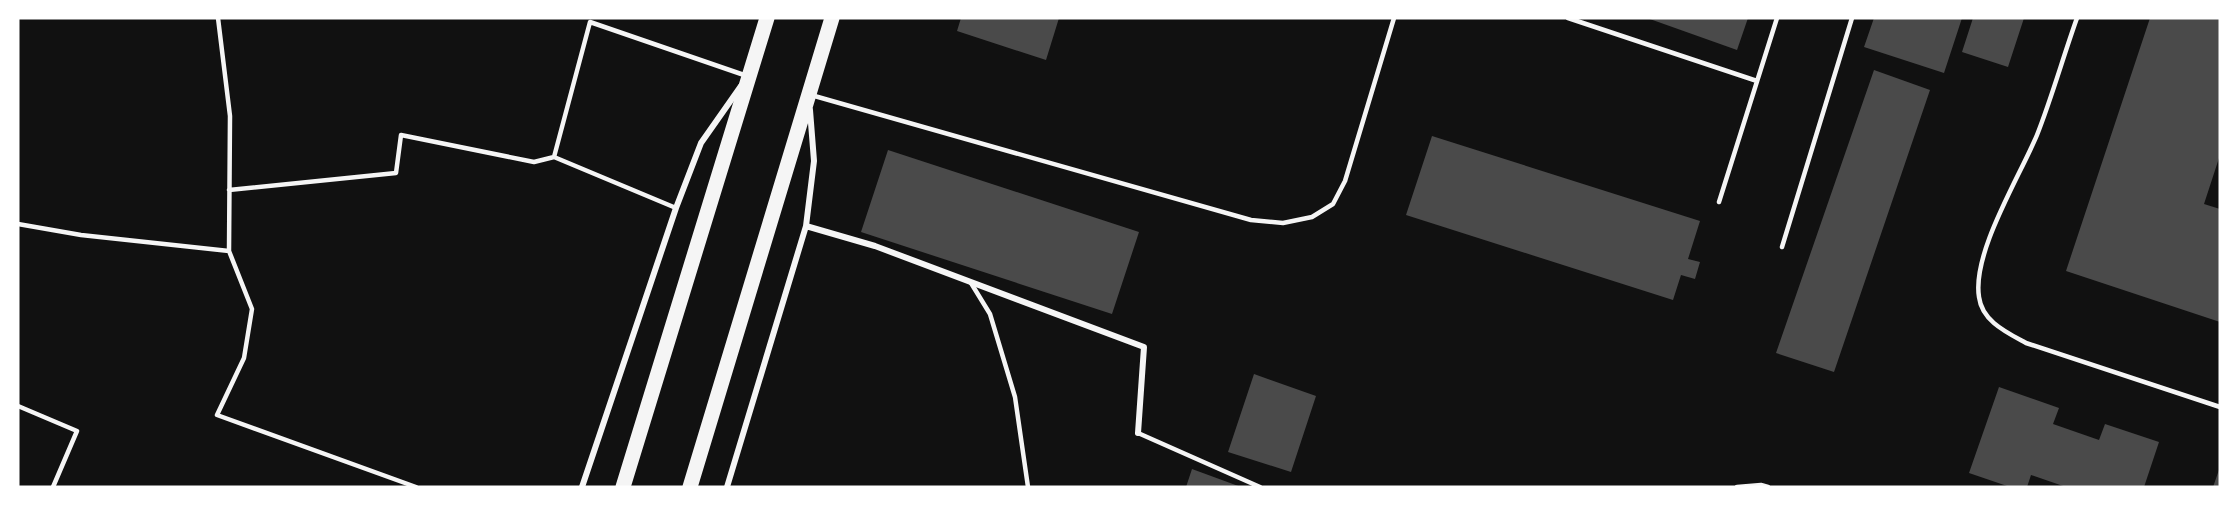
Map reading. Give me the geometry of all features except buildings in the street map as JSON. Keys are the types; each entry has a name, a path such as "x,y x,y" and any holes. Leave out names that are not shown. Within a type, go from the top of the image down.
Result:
{"main road":[{"path":"623,487 766,18"},
{"path":"690,487 832,18"}],"street":[{"path":"582,487 676,208 701,143 746,82"},
{"path":"727,487 806,226 814,161 806,101"},
{"path":"806,226 875,246 1144,346 1138,432"}],"lane":[{"path":"218,18 230,116 229,251 252,309 244,358 217,415 416,487"},
{"path":"806,101 1251,220 1283,223 1312,217 1333,204 1345,181 1394,18"},
{"path":"1568,18 1757,81"},
{"path":"1719,202 1777,18"},
{"path":"1782,247 1852,18"},
{"path":"2077,18 2037,134 1990,234 1978,276 1979,299 1987,317 2004,331 2026,343 2220,406"},
{"path":"554,157 590,20 746,82"},
{"path":"229,190 396,173 401,135 534,162 554,157 676,208"},
{"path":"18,224 81,236 229,251"},
{"path":"971,283 990,314 1015,397 1028,487"},
{"path":"18,406 76,431 53,487"},
{"path":"1138,432 1260,487"},
{"path":"1737,487 1761,485 1768,487"}]}
